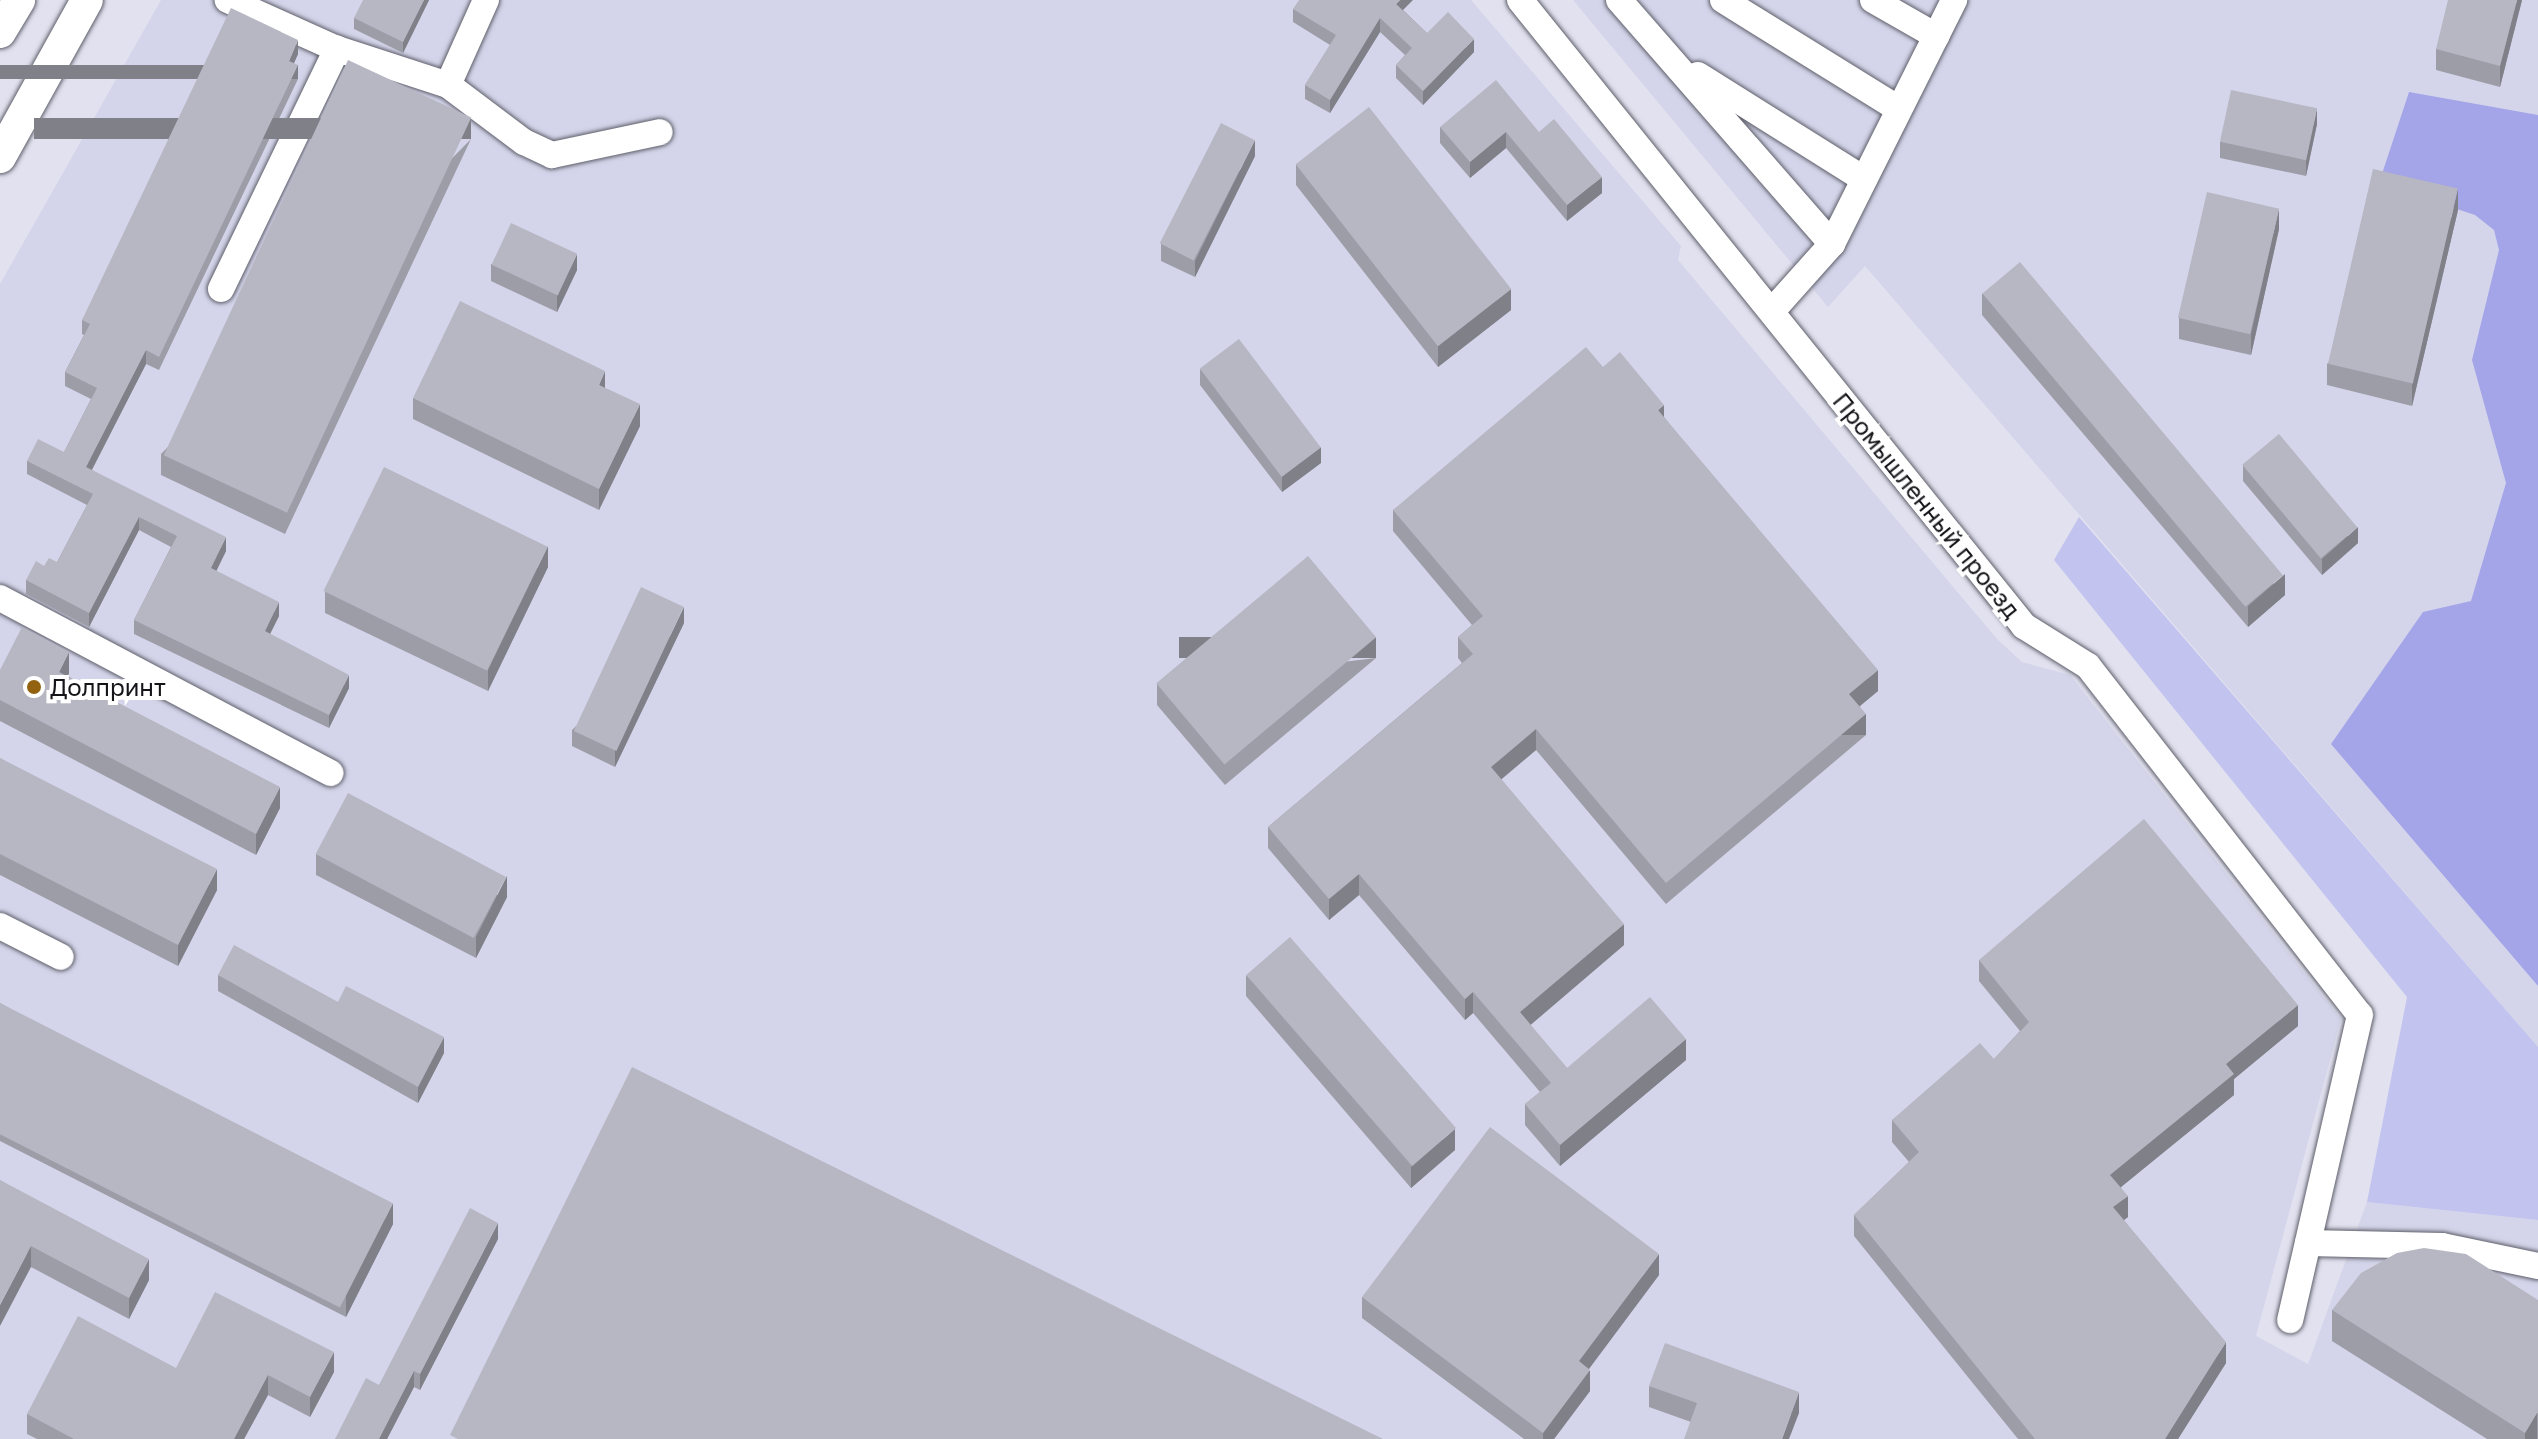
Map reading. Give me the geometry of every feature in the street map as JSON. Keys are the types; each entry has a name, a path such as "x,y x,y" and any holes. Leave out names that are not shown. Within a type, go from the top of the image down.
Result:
{"main road":[{"path":"0,32 19,0"},
{"path":"0,157 91,5"}],"street":[{"path":"228,0 337,49 448,85 524,142 552,155 660,132"},
{"path":"448,85 486,0"},
{"name":"Промышленный проезд","path":"1520,0 2024,626 2088,666 2360,1015 2290,1320"},
{"path":"1619,0 1832,244"},
{"path":"1723,0 1899,109"},
{"path":"1873,0 1936,36"},
{"path":"1772,311 1832,244 1954,0"},
{"path":"221,289 337,49"},
{"path":"1674,60 1864,179"},
{"path":"0,598 330,773"},
{"path":"0,926 61,957"},
{"path":"2308,1243 2442,1246 2538,1266"}],"shaded area":[{"path":"161,0 1471,0 1681,246 1678,260 1997,639 2022,662 2070,675 2341,1019 2256,1336 2308,1364 2367,1202 2538,1220 2538,1439 0,1439 0,284"},
{"path":"1573,0 2538,0 2538,1047 1865,266 1828,307"},
{"path":"2409,92 2538,115 2538,986 2331,744 2423,612 2471,601 2506,483 2472,360 2499,250 2494,230 2475,215 2379,183"},
{"path":"2079,517 2538,1047 2538,1220 2367,1202 2407,997 2054,560"}],"building":[{"path":"363,0 424,0 403,42 354,18"},
{"path":"1299,0 1400,0 1396,4 1427,33 1448,12 1474,39 1423,91 1396,65 1412,48 1380,18 1330,100 1305,85 1336,35 1293,9"},
{"path":"2448,0 2517,0 2500,66 2436,49"},
{"path":"231,8 298,40 289,61 298,65 159,357 146,350 86,467 226,537 211,568 279,602 265,631 349,675 329,715 134,620 177,536 139,517 89,613 26,580 36,561 44,566 49,558 57,562 93,494 27,461 38,439 64,452 97,388 65,372 90,324 82,320"},
{"path":"348,60 471,117 287,513 164,455"},
{"path":"1496,80 1539,132 1554,119 1602,177 1567,205 1506,132 1470,162 1440,127"},
{"path":"2231,90 2317,108 2306,160 2220,142"},
{"path":"1369,107 1511,289 1438,346 1296,164"},
{"path":"1221,123 1255,140 1194,261 1160,243"},
{"path":"2373,169 2458,189 2413,383 2328,364"},
{"path":"2207,192 2279,209 2250,334 2178,318"},
{"path":"511,223 577,254 558,296 492,265"},
{"path":"2020,262 2283,575 2245,607 1982,293"},
{"path":"460,301 605,371 599,385 640,404 599,489 413,398"},
{"path":"1239,339 1321,448 1282,477 1200,368"},
{"path":"1586,347 1603,367 1620,352 1664,405 1658,410 1878,670 1849,694 1866,714 1666,883 1536,729 1491,767 1624,924 1520,1012 1567,1068 1650,997 1686,1039 1560,1145 1525,1104 1551,1083 1473,992 1465,999 1359,874 1329,899 1268,827 1473,654 1458,637 1483,616 1393,510"},
{"path":"2279,434 2357,527 2321,558 2242,465"},
{"path":"384,467 548,547 487,671 324,591"},
{"path":"1308,556 1376,637 1224,764 1156,683"},
{"path":"641,587 684,607 616,751 574,731"},
{"path":"22,627 69,652 59,672 280,787 256,834 0,700 0,670"},
{"path":"0,758 217,869 178,945 0,854"},
{"path":"348,793 506,877 474,938 316,854"},
{"path":"2144,819 2298,1005 2226,1064 2234,1074 2110,1175 2128,1196 2113,1207 2226,1342 2165,1439 2035,1439 1854,1215 1919,1152 1892,1120 1980,1043 1994,1059 2029,1022 1979,960"},
{"path":"1290,937 1456,1128 1412,1166 1246,975"},
{"path":"234,945 338,1002 346,986 444,1037 418,1087 218,975"},
{"path":"0,1003 393,1203 340,1307 0,1134"},
{"path":"632,1067 1383,1439 458,1439 450,1435"},
{"path":"1490,1127 1659,1254 1579,1361 1590,1370 1543,1433 1362,1297"},
{"path":"0,1180 149,1259 129,1298 31,1246 0,1305"},
{"path":"470,1208 498,1223 420,1374 414,1371 379,1439 335,1439 366,1378 379,1385"},
{"path":"2424,1248 2466,1254 2538,1300 2538,1413 2525,1433 2332,1310 2361,1273 2397,1253"},
{"path":"215,1292 334,1352 310,1397 268,1375 234,1439 74,1439 27,1414 78,1316 176,1368"},
{"path":"1665,1343 1799,1392 1782,1439 1684,1439 1697,1403 1649,1386"}],"place":[{"name":"Долпринт","path":"34,687"}]}
